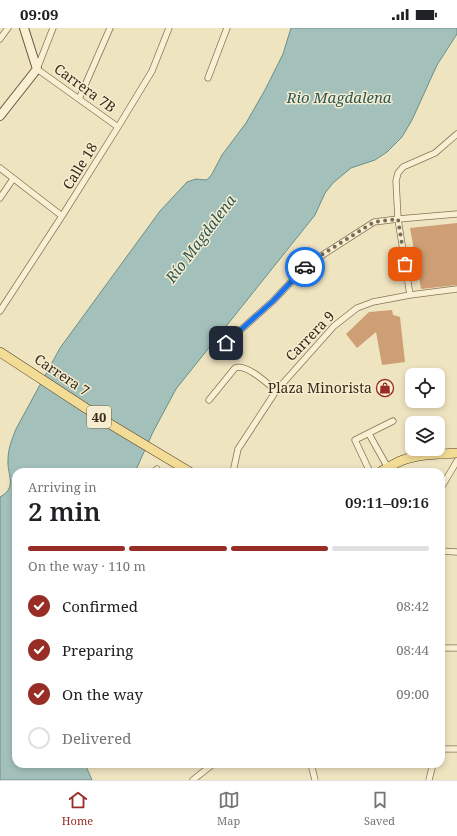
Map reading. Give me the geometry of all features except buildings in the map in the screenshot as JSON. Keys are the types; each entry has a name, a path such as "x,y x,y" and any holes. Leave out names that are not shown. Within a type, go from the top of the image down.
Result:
{"main road":[{"name":"Carrera 7","path":"0,352 110,424 183,468"},
{"path":"388,468 403,460 418,456 457,453"}],"street":[{"path":"0,39 8,28"},
{"path":"24,28 37,69"},
{"path":"0,116 3,106 37,69 53,28"},
{"path":"79,100 110,28"},
{"name":"Calle 18","path":"0,311 62,216 152,71 169,28"},
{"path":"208,78 227,28"},
{"name":"Carrera 7B","path":"37,69 118,127"},
{"path":"410,295 398,219 396,181 398,173 403,167 435,154 457,134"},
{"path":"0,168 62,216"},
{"path":"0,198 14,179"},
{"path":"226,343 273,301 307,265 374,222 457,214"},
{"name":"Carrera 9","path":"234,468 238,449 276,391 334,326 357,308 373,302 410,295 457,289"},
{"path":"209,400 235,368 239,366 246,368 276,391"},
{"path":"368,468 355,440 393,421"},
{"path":"368,434 383,468"},
{"path":"445,481 457,461"},
{"path":"445,551 457,552"},
{"path":"445,648 457,648"},
{"path":"445,749 457,749"},
{"path":"193,780 208,768"},
{"path":"312,768 315,780"},
{"path":"430,780 432,768"}],"water":[{"name":"Rio Magdalena","path":"291,28 457,28 457,34 437,65 412,120 402,137 387,152 375,160 351,168 333,183 325,193 315,215 176,389 153,432 137,468 12,468 12,768 87,768 92,780 0,780 0,497 9,489 10,485 8,456 10,444 16,429 60,348 160,211 187,182 196,179 206,180 212,174 222,155 246,123 283,54"}],"way so far":[{"path":"305,267 374,222 398,219 405,264"}],"place":[{"name":"Plaza Minorista","path":"385,388"}],"route":[{"path":"226,343 273,301 305,267"}],"water label":[{"name":"Río Magdalena","path":"201,239"}]}
